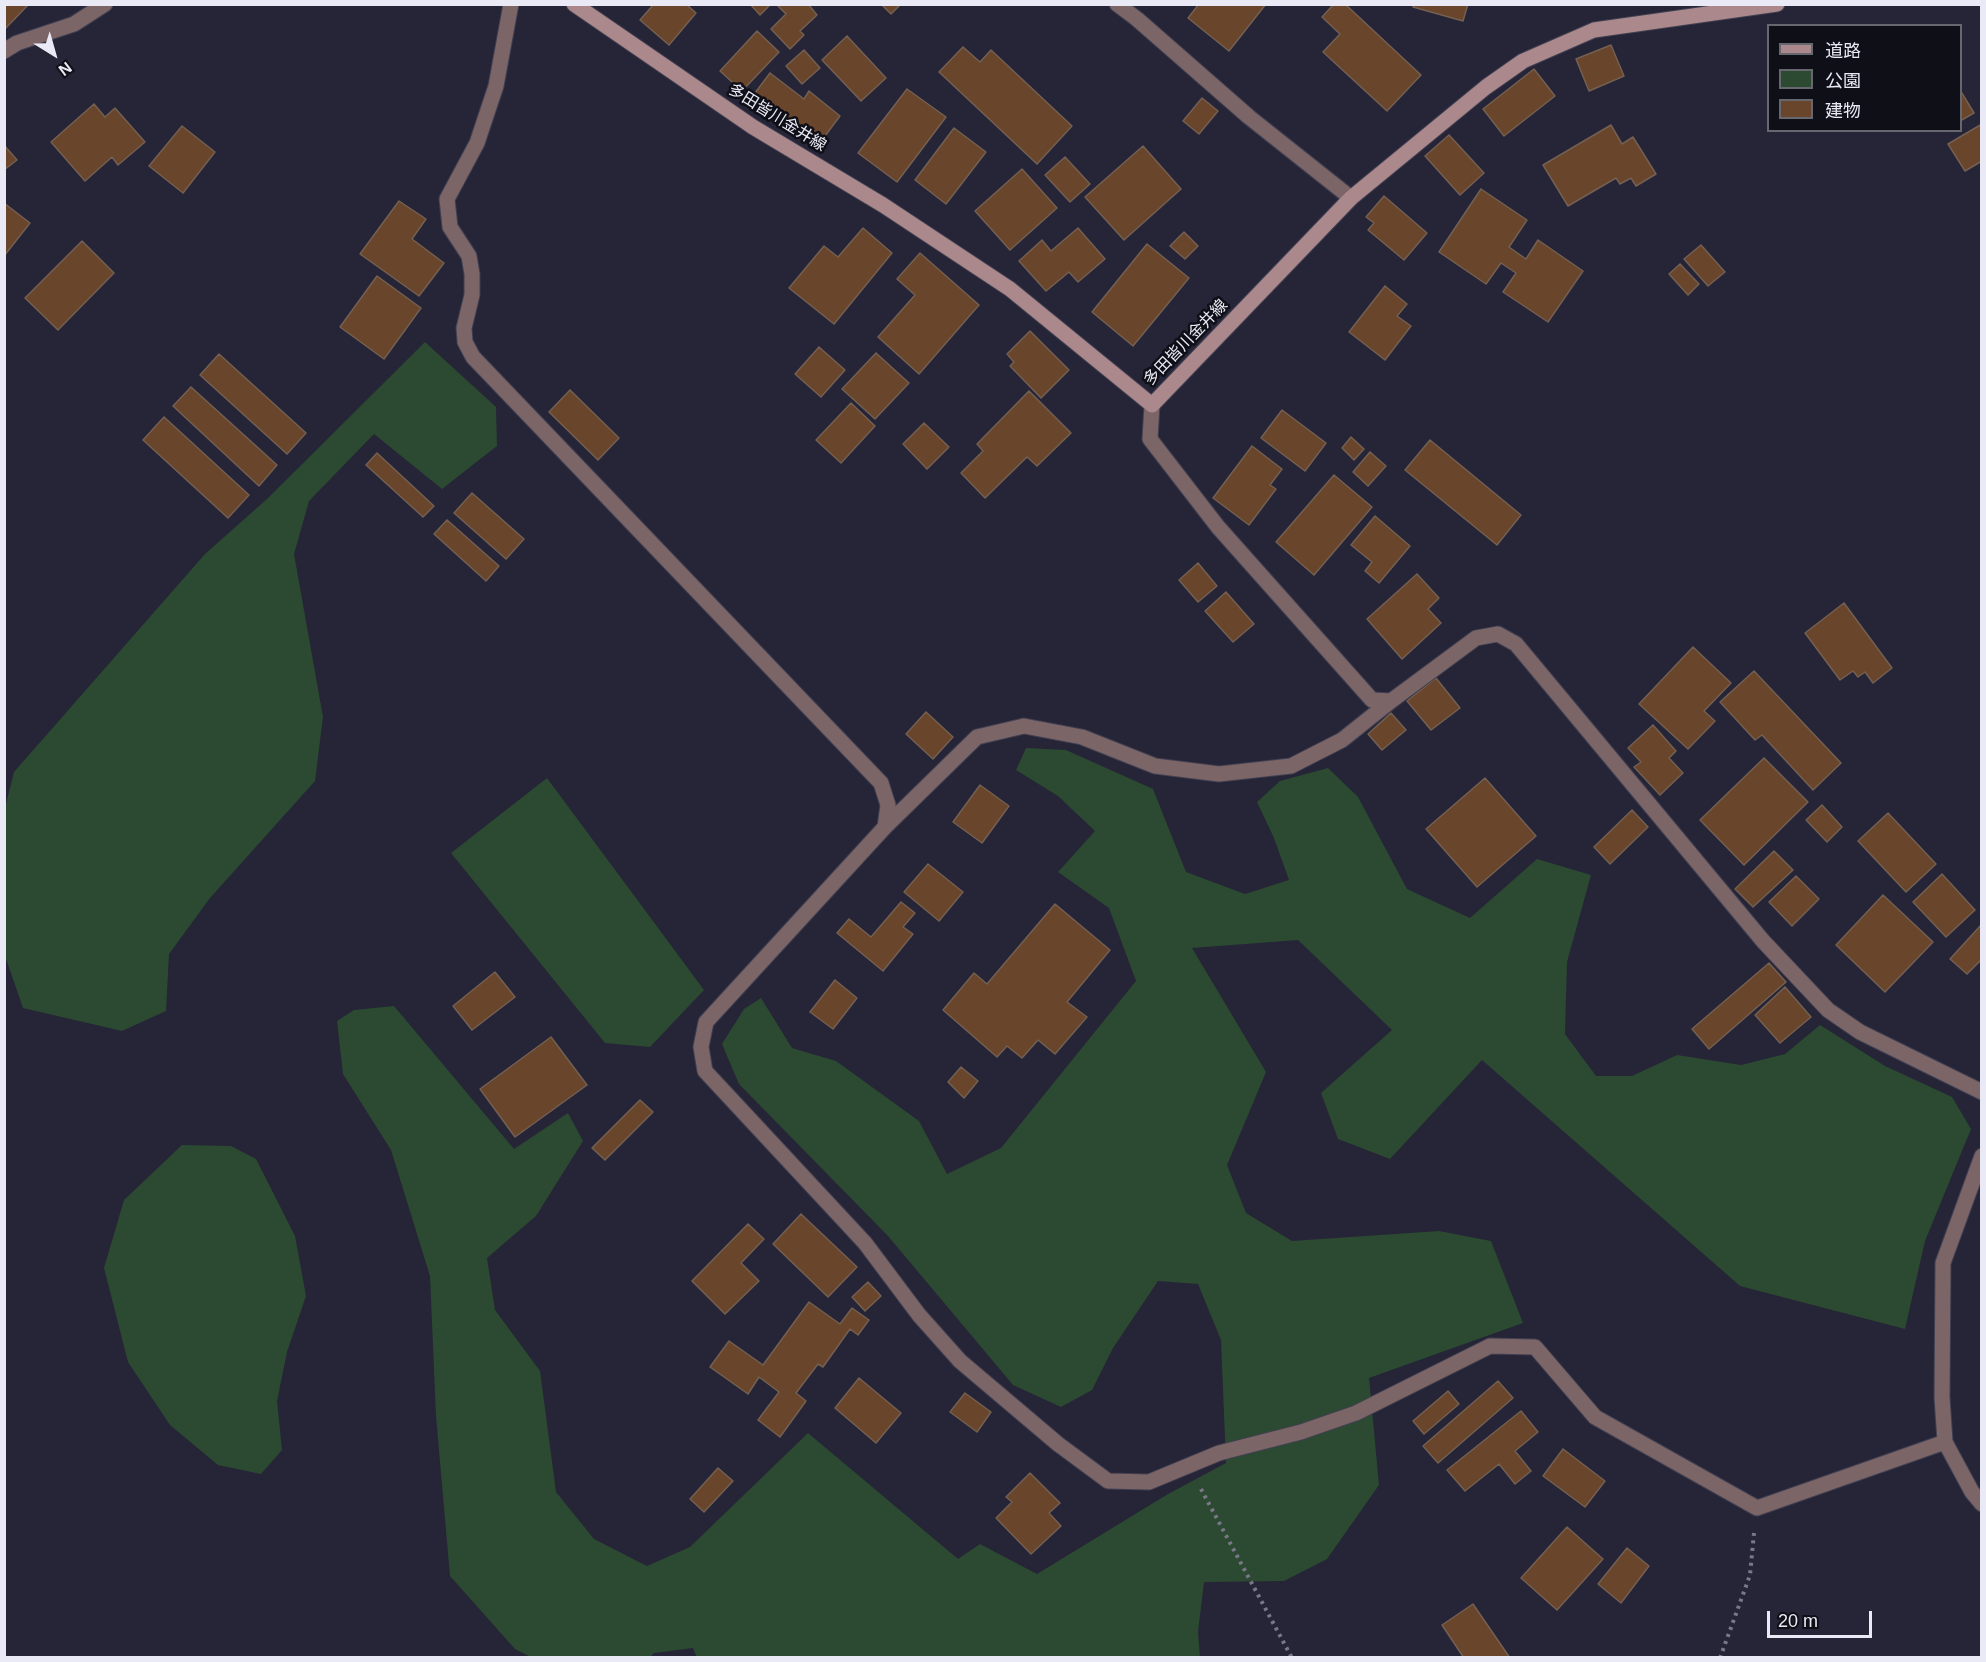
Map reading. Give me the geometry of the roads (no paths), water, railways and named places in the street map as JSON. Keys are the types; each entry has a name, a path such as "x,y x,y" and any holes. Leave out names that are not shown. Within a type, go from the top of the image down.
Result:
{"main road":[{"name":"多田皆川金井線","path":"574,4 753,127 883,205 1010,289 1152,405 1351,198 1477,94 1523,61 1594,30 1777,4"}],"street":[{"path":"4,51 17,43 74,24 105,4"},
{"path":"512,4 496,86 477,143 447,199 450,227 469,256 472,274 472,295 464,328 465,342 473,357 881,783 888,805 885,827"},
{"path":"1117,4 1249,117 1351,198"},
{"path":"1152,405 1150,439 1218,527 1372,700 1391,701"},
{"path":"1945,1442 1757,1508 1595,1417 1535,1347 1490,1346 1356,1413 1301,1432 1220,1453 1149,1482 1108,1481 1058,1444 960,1360 919,1315 866,1243 705,1071 701,1047 706,1022 885,827 977,737 1024,726 1082,737 1155,766 1219,774 1291,766 1342,740 1476,638 1498,634 1516,644 1763,941 1828,1010 1860,1032 1982,1092"},
{"path":"1982,1156 1943,1263 1942,1397 1945,1442 1972,1492 1982,1504"}]}
